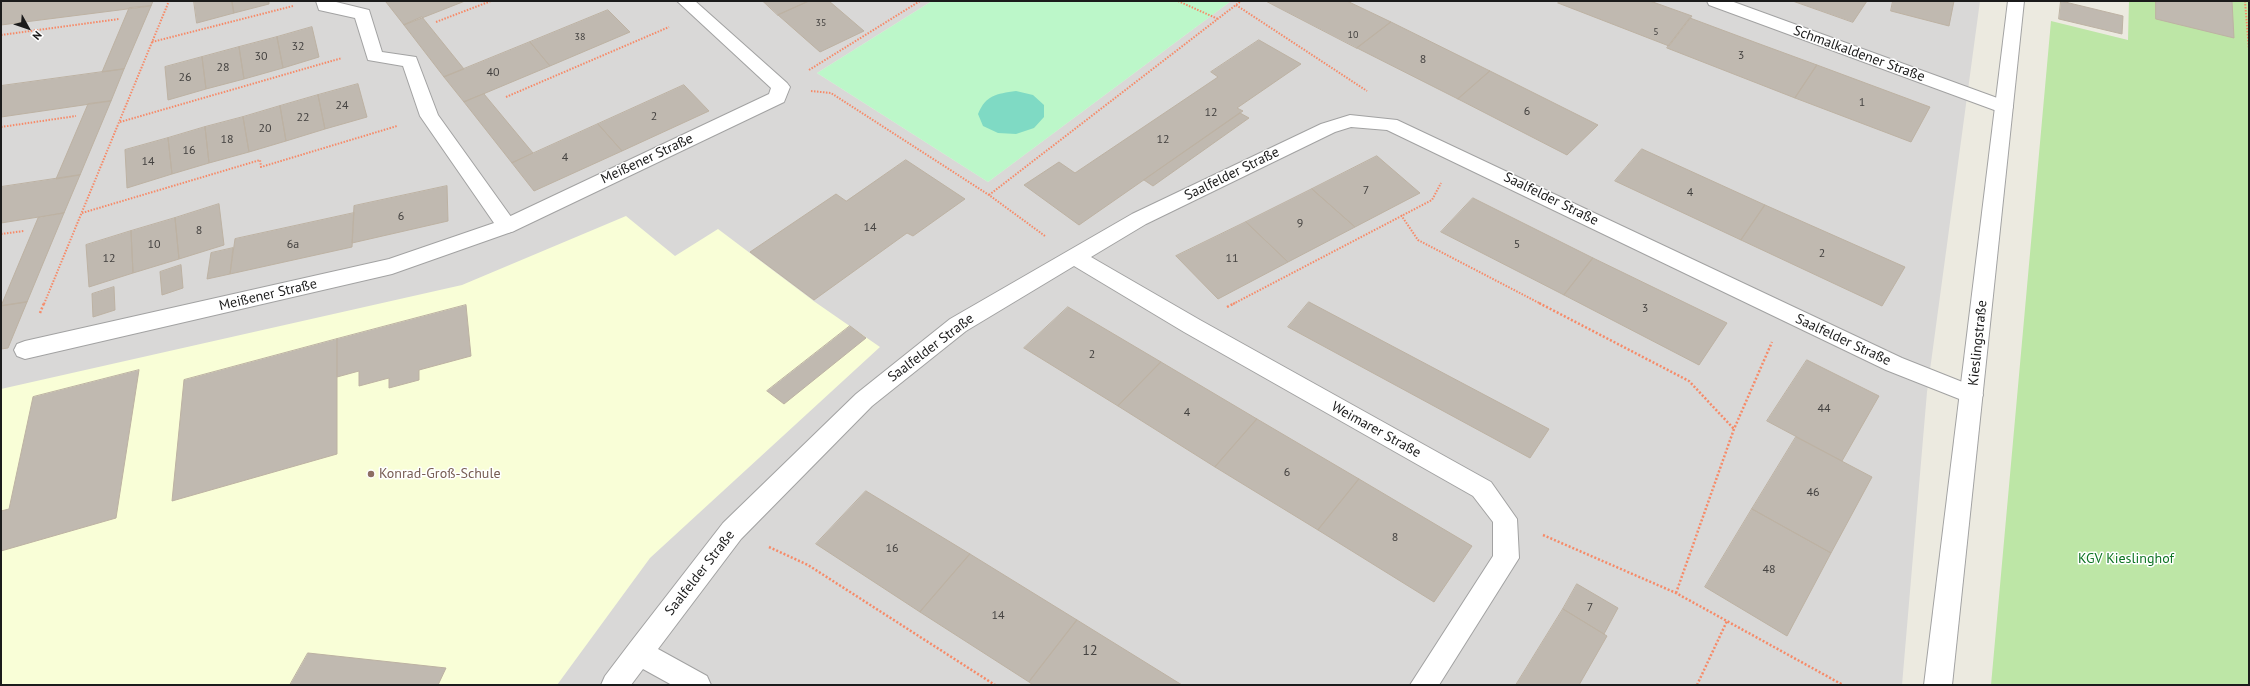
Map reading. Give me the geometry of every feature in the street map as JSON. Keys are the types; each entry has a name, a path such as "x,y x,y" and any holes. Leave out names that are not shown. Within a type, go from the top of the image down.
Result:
{"street":[{"path":"324,1 325,6 363,14 374,56 410,61 429,116 507,226"},
{"path":"685,1 781,87"},
{"name":"Schmalkaldener Straße","path":"1715,1 2004,107"},
{"name":"Kieslingstraße","path":"1938,685 2016,1"},
{"name":"Meißener Straße","path":"25,350 392,266 507,226 777,98 781,87"},
{"name":"Saalfelder Straße","path":"615,685 732,531 864,400 958,325 1073,256 1160,209 1328,128 1350,121 1390,124 1456,154 1894,364 1972,395"},
{"name":"Weimarer Straße","path":"1073,256 1192,326 1482,489 1505,519"},
{"path":"1424,685 1506,558 1505,519"},
{"path":"639,652 697,685"}],"path":[{"path":"25,350 169,1"},
{"path":"436,22 491,1"},
{"path":"781,87 920,1"},
{"path":"1178,1 1218,19"},
{"path":"989,194 1242,1"},
{"path":"2245,1 2249,50"},
{"path":"152,42 295,5"},
{"path":"1236,5 1368,92"},
{"path":"506,96 699,14"},
{"path":"1,35 119,19"},
{"path":"120,122 372,49"},
{"path":"781,87 830,93 989,194 1073,256"},
{"path":"1,127 76,116"},
{"path":"82,213 260,160 261,167 429,116"},
{"path":"1192,326 1432,200 1456,154"},
{"path":"1401,216 1418,240 1689,381 1734,429"},
{"path":"1,234 24,231"},
{"path":"1676,593 1734,429 1785,312"},
{"path":"1505,519 1676,593 1843,685"},
{"path":"797,558 995,685"},
{"path":"1697,685 1727,621"}],"shaded area":[{"path":"1,1 932,1 817,73 988,182 1231,1 1980,1 1927,392 1902,685 1,685"},
{"path":"932,1 1231,1 988,182 817,73"},
{"path":"1016,91 1033,95 1044,105 1044,117 1034,128 1016,134 998,133 983,126 978,114 984,103 992,96"},
{"name":"Konrad-Groß-Schule","path":"626,216 675,256 718,229 815,302 880,347 650,558 557,685 1,685 1,389 462,285"}],"green space":[{"name":"KGV Kieslinghof","path":"2129,1 2249,1 2249,685 1991,685 2051,21 2128,40"}],"building":[{"path":"1,1 153,1 151,6 1,25"},
{"path":"194,1 232,1 234,13 197,23"},
{"path":"232,1 269,1 269,4 234,13"},
{"path":"465,1 404,25 386,2"},
{"path":"763,1 809,1 778,15"},
{"path":"809,1 829,1 864,31 820,52 778,15"},
{"path":"1266,1 1347,1 1391,22 1357,48"},
{"path":"1560,1 1650,1 1692,16 1669,46 1558,3"},
{"path":"1793,1 1867,1 1853,22"},
{"path":"1893,1 1954,1 1949,26 1891,11"},
{"path":"2061,1 2123,16 2122,34 2059,19"},
{"path":"2156,1 2232,1 2234,38 2156,19"},
{"path":"151,6 124,69 102,72 129,8"},
{"path":"608,10 630,32 550,66 530,42"},
{"path":"422,17 464,69 444,77 404,25"},
{"path":"1690,18 1817,65 1795,98 1667,48"},
{"path":"1391,22 1490,71 1458,99 1357,48"},
{"path":"312,27 319,57 283,68 277,37"},
{"path":"277,37 283,68 244,79 239,47"},
{"path":"1259,40 1301,64 1237,108 1243,111 1079,225 1024,185 1059,162 1075,173 1218,77 1211,72"},
{"path":"530,42 550,66 464,102 444,77"},
{"path":"239,47 244,79 206,89 202,57"},
{"path":"202,57 206,89 168,100 165,67"},
{"path":"1817,65 1930,107 1911,142 1795,98"},
{"path":"124,69 111,101 1,117 1,86"},
{"path":"1490,71 1598,125 1567,155 1458,99"},
{"path":"358,84 367,117 325,129 318,95"},
{"path":"684,85 709,111 622,151 598,124"},
{"path":"484,94 533,153 512,163 464,102"},
{"path":"318,95 325,129 286,141 280,106"},
{"path":"111,101 80,175 56,179 88,104"},
{"path":"280,106 286,141 249,152 243,117"},
{"path":"1240,113 1249,118 1153,186 1144,180"},
{"path":"243,117 249,152 209,163 205,127"},
{"path":"598,124 622,151 534,191 512,163"},
{"path":"205,127 209,163 172,174 168,138"},
{"path":"168,138 172,174 127,188 125,150"},
{"path":"1642,149 1765,205 1741,240 1615,181"},
{"path":"1377,156 1420,193 1355,227 1312,189"},
{"path":"906,160 965,199 913,236 907,233 814,300 750,252 836,194 846,201"},
{"path":"80,175 64,213 1,223 1,187"},
{"path":"447,186 448,221 352,243 354,206"},
{"path":"1312,189 1355,227 1288,262 1246,222"},
{"path":"1473,198 1593,258 1564,295 1441,232"},
{"path":"219,204 224,245 179,259 175,218"},
{"path":"1765,205 1905,267 1882,306 1741,240"},
{"path":"64,213 27,302 1,306 38,218"},
{"path":"354,213 352,247 230,274 235,239"},
{"path":"175,218 179,259 133,273 131,231"},
{"path":"1246,222 1288,262 1218,299 1176,256"},
{"path":"131,231 133,273 89,287 86,245"},
{"path":"233,248 230,274 207,279 211,253"},
{"path":"1593,258 1727,323 1699,365 1564,295"},
{"path":"181,265 183,288 162,295 160,272"},
{"path":"114,287 115,310 93,317 92,294"},
{"path":"27,302 8,348 1,349 1,306"},
{"path":"1309,302 1549,429 1530,458 1288,327"},
{"path":"466,305 471,356 419,370 419,380 389,388 389,378 359,386 359,371 337,377 337,339"},
{"path":"1068,307 1161,362 1118,406 1024,348"},
{"path":"850,326 866,338 784,404 767,391"},
{"path":"337,339 337,454 172,501 184,380"},
{"path":"1807,360 1879,396 1842,461 1767,421"},
{"path":"1161,362 1257,419 1215,467 1118,406"},
{"path":"139,370 116,518 1,551 1,511 9,509 33,397"},
{"path":"1257,419 1359,479 1318,530 1215,467"},
{"path":"1796,437 1872,477 1831,553 1752,509"},
{"path":"1359,479 1472,546 1434,602 1318,530"},
{"path":"866,491 970,554 920,612 816,544"},
{"path":"1752,509 1831,553 1787,636 1705,587"},
{"path":"970,554 1077,620 1029,682 920,612"},
{"path":"1577,584 1618,608 1604,634 1563,609"},
{"path":"1563,609 1607,636 1579,685 1516,685"},
{"path":"1077,620 1182,685 1033,685 1029,682"},
{"path":"308,653 446,668 438,685 290,685"}],"place":[{"name":"Konrad-Groß-Schule","path":"371,474"}]}
